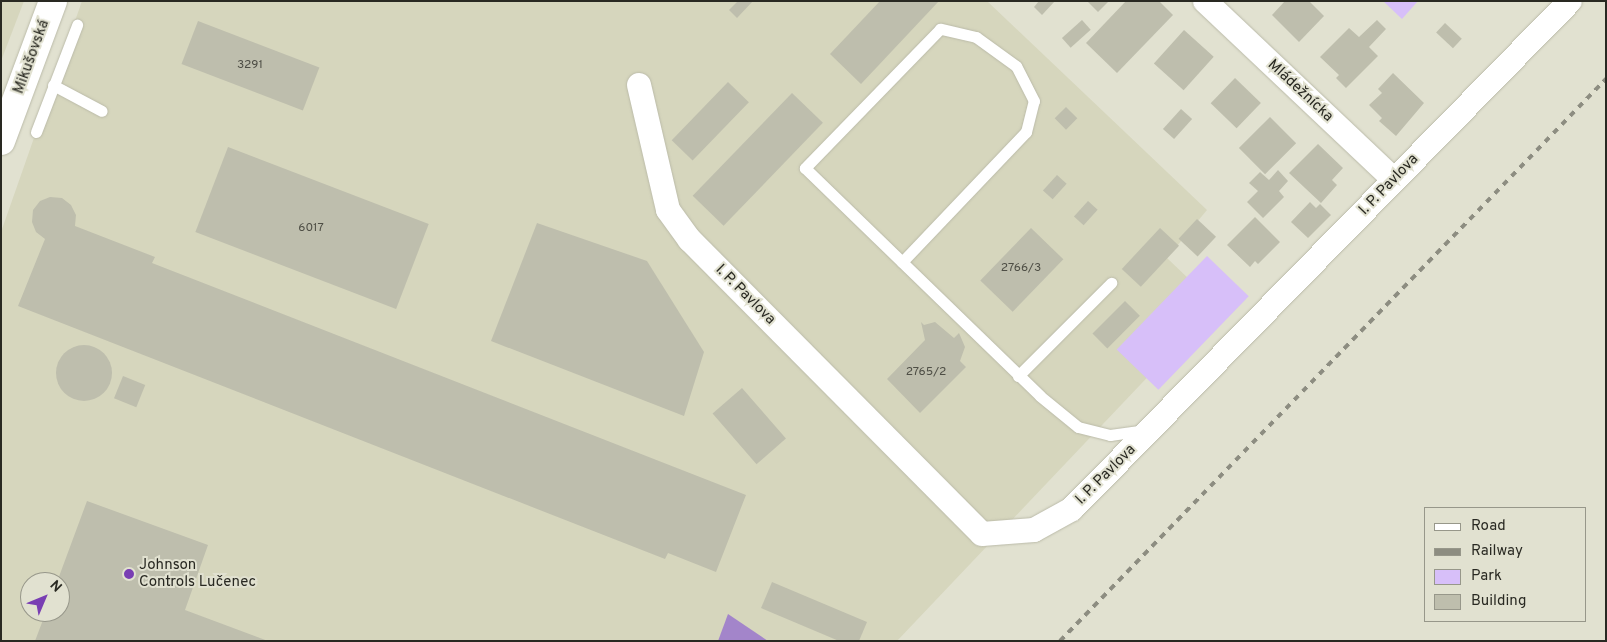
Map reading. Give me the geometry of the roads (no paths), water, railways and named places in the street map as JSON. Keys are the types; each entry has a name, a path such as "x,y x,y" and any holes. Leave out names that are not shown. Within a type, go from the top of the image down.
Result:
{"street":[{"name":"Mikušovská","path":"1,141 52,1"},
{"name":"Mládežnícka","path":"1205,1 1394,180"},
{"name":"I. P. Pavlova","path":"639,85 668,210 690,240 982,534 1034,530 1072,509 1570,1"}],"lane":[{"path":"36,132 77,25"},
{"path":"902,262 1026,132 1034,101 1016,66 976,37 940,29 805,168 1018,376 1078,427 1110,435 1152,429"},
{"path":"54,86 102,111"},
{"path":"1018,376 1111,283"}],"railway":[{"path":"1060,641 1606,79"}],"place":[{"name":"Johnson Controls Lučenec","path":"129,574"}]}
